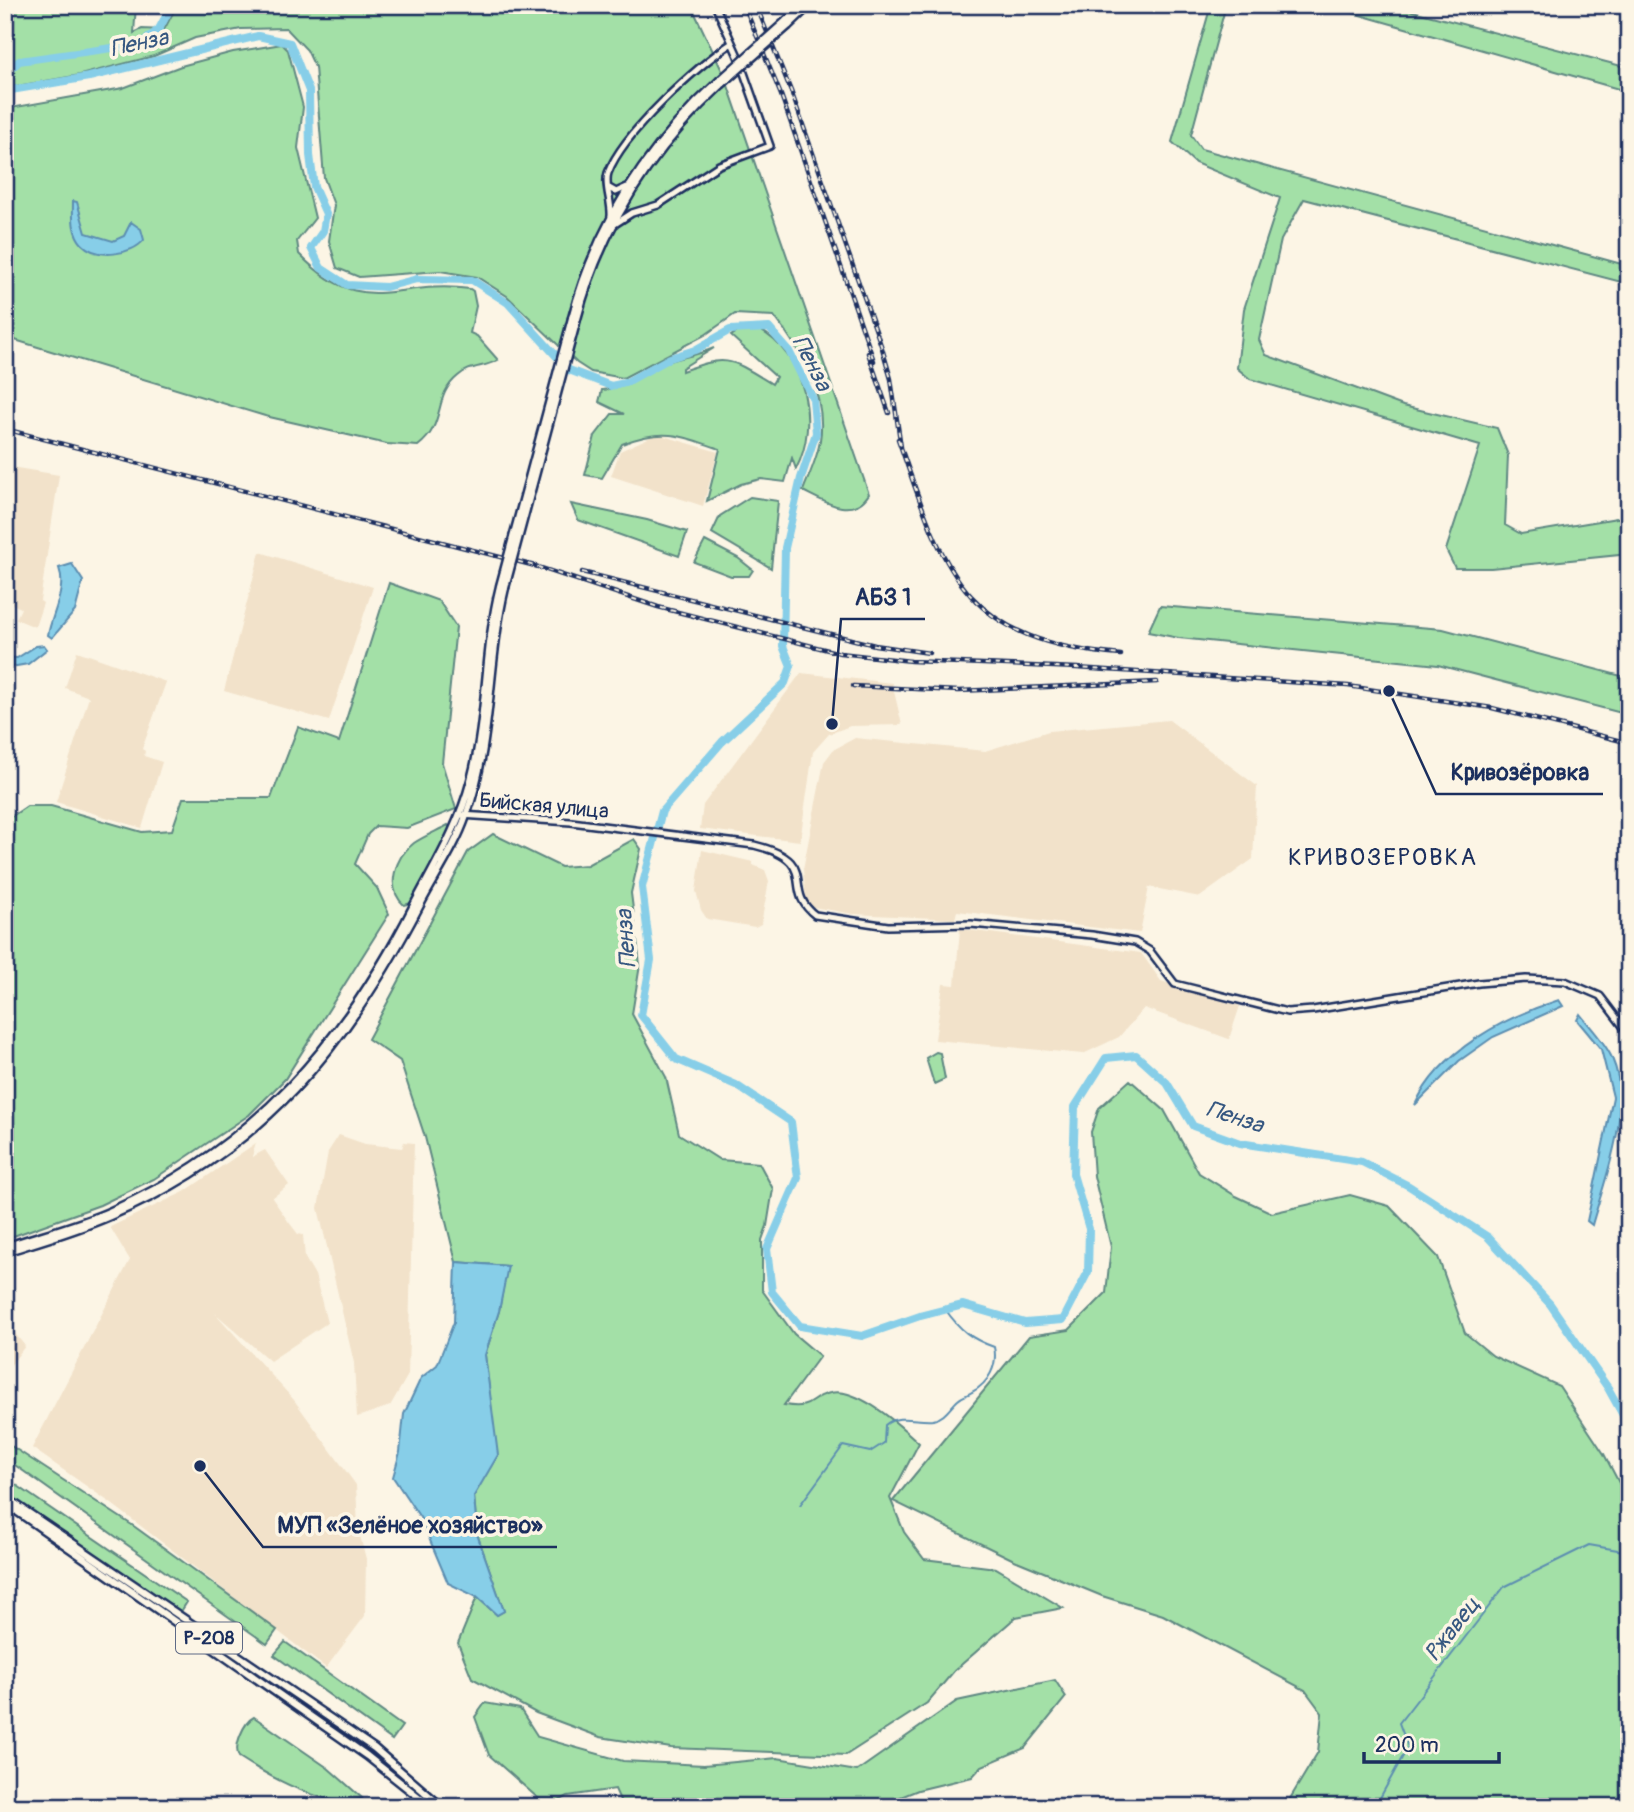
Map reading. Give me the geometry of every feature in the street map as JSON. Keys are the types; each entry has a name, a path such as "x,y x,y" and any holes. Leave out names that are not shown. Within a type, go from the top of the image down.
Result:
{"main road":[{"path":"787,24 803,5"},
{"path":"5,1250 113,1215 192,1173 262,1122 333,1042 391,961 464,815 482,735 494,614 589,265 611,217 661,139 720,83 810,5"},
{"path":"574,318 593,267 629,188"},
{"name":"Р-208","path":"5,1497 374,1748 413,1779 442,1807"},
{"name":"Р-208","path":"5,1503 408,1786 429,1807"}],"street":[{"path":"611,229 620,219 658,205 719,165 770,146 715,5"},
{"path":"611,217 609,171 617,158 655,110 699,67 732,43"},
{"path":"609,188 616,192 629,188 629,205 637,211"},
{"name":"Бийская улица","path":"464,815 527,818 754,845 783,853 797,866 804,903 815,915 888,926 971,923 1135,942 1150,951 1175,984 1287,1012 1479,983 1553,979 1579,985 1608,1003 1629,1034"}],"shaded area":[{"path":"657,434 718,452 703,506 611,476 620,451"},
{"path":"5,466 59,475 40,601 43,603 35,627 16,619 21,608 5,601"},
{"path":"260,552 373,587 329,721 224,691"},
{"path":"77,651 166,682 142,749 145,751 144,756 162,762 142,828 56,802 89,697 65,688"},
{"path":"801,673 892,683 902,725 850,726 829,734 813,752 800,841 700,829 703,805"},
{"path":"1169,720 1257,786 1253,859 1200,897 1149,887 1140,933 957,911 955,919 853,914 813,907 806,899 803,869 824,762 833,750 855,738 985,751 1049,731"},
{"path":"702,850 753,862 753,865 765,870 769,881 761,924 755,927 707,919 701,910 696,891"},
{"path":"960,929 1141,953 1161,981 1240,1006 1229,1039 1144,1008 1119,1037 1083,1054 935,1040 943,984 955,985"},
{"path":"339,1135 365,1144 402,1148 404,1142 414,1143 408,1375 390,1406 357,1417 354,1363 318,1208 328,1152"},
{"path":"256,1143 252,1157 265,1150 289,1185 272,1198 298,1234 303,1235 305,1258 315,1275 327,1323 270,1361 215,1313 294,1400 356,1485 358,1528 366,1559 365,1616 326,1668 112,1504 32,1448 130,1260 110,1227 184,1192"},
{"path":"5,1321 25,1346 5,1373"}],"green space":[{"path":"5,5 136,5 134,33 142,29 164,30 177,5 691,5 725,77 869,494 855,506 846,507 829,504 803,491 819,446 819,406 802,358 774,316 735,314 705,335 623,378 591,372 577,363 507,296 477,277 440,271 359,277 337,268 329,241 334,205 324,178 315,67 307,50 286,28 241,29 195,38 154,56 80,75 5,88"},
{"path":"1211,5 1226,5 1191,135 1201,149 1629,266 1629,284 1304,199 1281,240 1259,340 1266,355 1403,406 1497,428 1508,455 1505,525 1521,534 1629,516 1629,554 1491,568 1455,568 1446,550 1480,446 1250,379 1237,368 1244,309 1280,198 1195,163 1172,142"},
{"path":"1325,5 1390,5 1629,68 1629,92"},
{"path":"282,44 288,50 303,107 298,148 315,218 297,241 299,254 322,274 342,286 361,292 380,293 443,287 470,289 473,291 476,306 470,333 477,336 498,360 467,370 450,384 433,429 418,446 387,444 265,416 5,337 5,109 123,88 181,66 233,52"},
{"path":"758,329 774,340 787,355 804,391 807,432 796,469 792,458 785,482 761,479 741,484 707,501 720,449 671,435 649,436 622,444 602,478 585,475 595,436 612,414 624,414 599,402 602,390 620,386 667,362 714,348 682,368 682,371 710,362 729,362 738,364 772,384 776,377 731,336 739,331"},
{"path":"750,497 778,501 771,568 712,533 720,516"},
{"path":"571,504 647,520 687,532 679,556 578,520"},
{"path":"705,541 738,558 753,570 749,576 731,576 694,562"},
{"path":"389,583 439,601 456,627 442,763 456,809 407,828 376,826 368,834 355,864 377,888 389,914 285,1079 249,1115 154,1179 100,1205 5,1239 5,821 27,806 51,806 142,832 172,830 183,798 271,798 298,727 339,742"},
{"path":"1160,606 1443,629 1629,678 1629,715 1438,665 1179,638 1148,632"},
{"path":"448,825 452,829 411,903 404,905 395,890 397,864 414,843"},
{"path":"493,834 561,867 587,865 634,839 641,849 631,893 640,965 632,1014 666,1077 679,1134 720,1160 759,1163 773,1189 762,1240 762,1290 794,1334 820,1356 784,1405 806,1405 823,1395 841,1392 853,1395 878,1409 919,1443 890,1498 904,1532 924,1559 996,1568 1063,1608 1016,1617 954,1671 927,1703 846,1755 671,1748 600,1737 536,1713 472,1678 458,1643 477,1597 497,1615 504,1611 477,1534 474,1495 497,1455 485,1355 499,1311 507,1266 456,1262 425,1137 400,1061 368,1039 468,852"},
{"path":"936,1052 940,1053 945,1079 934,1084 926,1058"},
{"path":"1130,1080 1164,1110 1199,1173 1236,1196 1272,1213 1350,1195 1389,1206 1438,1257 1465,1333 1493,1356 1559,1386 1604,1454 1629,1502 1629,1807 1285,1807 1318,1752 1322,1713 1305,1690 1163,1615 1102,1596 1012,1559 893,1501 1029,1336 1069,1330 1106,1293 1111,1247 1094,1176 1091,1132 1099,1108"},
{"path":"5,1442 135,1527 277,1630 267,1644 5,1458"},
{"path":"9,1480 187,1602 180,1613 5,1494"},
{"path":"285,1642 402,1726 392,1740 274,1655"},
{"path":"1055,1680 1066,1697 1025,1748 982,1766 972,1777 918,1790 876,1807 623,1807 615,1789 568,1796 548,1807 489,1755 475,1717 485,1703 520,1709 538,1737 623,1761 704,1765 777,1758 857,1771 957,1701"},
{"path":"254,1717 328,1768 362,1798 349,1801 316,1796 265,1773 239,1757 237,1747 240,1735"}],"water":[{"path":"73,201 77,202 86,233 113,241 124,236 131,222 141,229 144,240 131,249 114,254 88,249 76,234"},
{"path":"72,564 83,581 75,611 52,638 48,635 60,593 59,568"},
{"path":"44,645 47,649 28,664 5,668 5,657 17,658 36,646"},
{"path":"1559,1000 1563,1006 1493,1037 1459,1061 1415,1105 1440,1068 1476,1039 1517,1016"},
{"path":"1580,1014 1612,1058 1618,1077 1620,1098 1615,1142 1592,1225 1587,1221 1613,1097 1601,1049 1577,1020"},
{"path":"456,1262 508,1266 499,1311 485,1355 498,1455 474,1496 477,1534 504,1611 497,1615 477,1597 448,1583 421,1519 393,1477 400,1452 404,1414 421,1378 437,1365 454,1322"}],"waterway":[{"path":"5,76 19,61 141,44 159,29 172,5"},
{"name":"Пенза","path":"5,91 89,77 258,36 290,43 309,91 310,155 314,187 326,214 323,231 311,248 321,268 347,285 386,287 417,279 472,280 508,303 569,370 611,386 625,383 730,330 769,328 789,351 813,399 816,433 801,478 785,548 783,646 791,666 785,683 722,742 662,811 642,887 651,960 641,1015 676,1059 736,1085 791,1122 798,1178 767,1249 772,1292 800,1326 862,1336 920,1316 963,1305 1025,1323 1063,1320 1088,1272 1089,1229 1073,1174 1075,1107 1106,1058 1136,1055 1167,1083 1193,1126 1240,1143 1362,1162 1409,1186 1488,1237 1550,1304 1608,1388 1629,1426"},
{"path":"800,1505 843,1446 870,1452 884,1443 885,1425 890,1421 937,1419 987,1379 995,1360 994,1347 966,1333 945,1309"},
{"name":"Ржавец","path":"1375,1807 1408,1747 1399,1723 1504,1587 1589,1545 1629,1552"}],"railway":[{"path":"744,5 781,95 874,361"},
{"path":"756,5 791,91 882,348 891,379 901,447"},
{"path":"868,353 889,413"},
{"path":"5,429 535,566 658,607 840,653 911,661 1077,668 1348,686 1492,708 1629,743"},
{"path":"898,439 930,528 948,563 968,592 993,616 1026,634 1068,647 1121,655"},
{"path":"582,572 875,645 929,653"},
{"path":"853,686 959,691 1157,682"}],"place":[{"name":"Кривозёровка","path":"1389,691"},
{"name":"АБЗ 1","path":"832,724"},
{"name":"МУП «Зелёное хозяйство»","path":"200,1466"}],"district":[{"name":"КРИВОЗЕРОВКА","path":"1383,857"}]}
